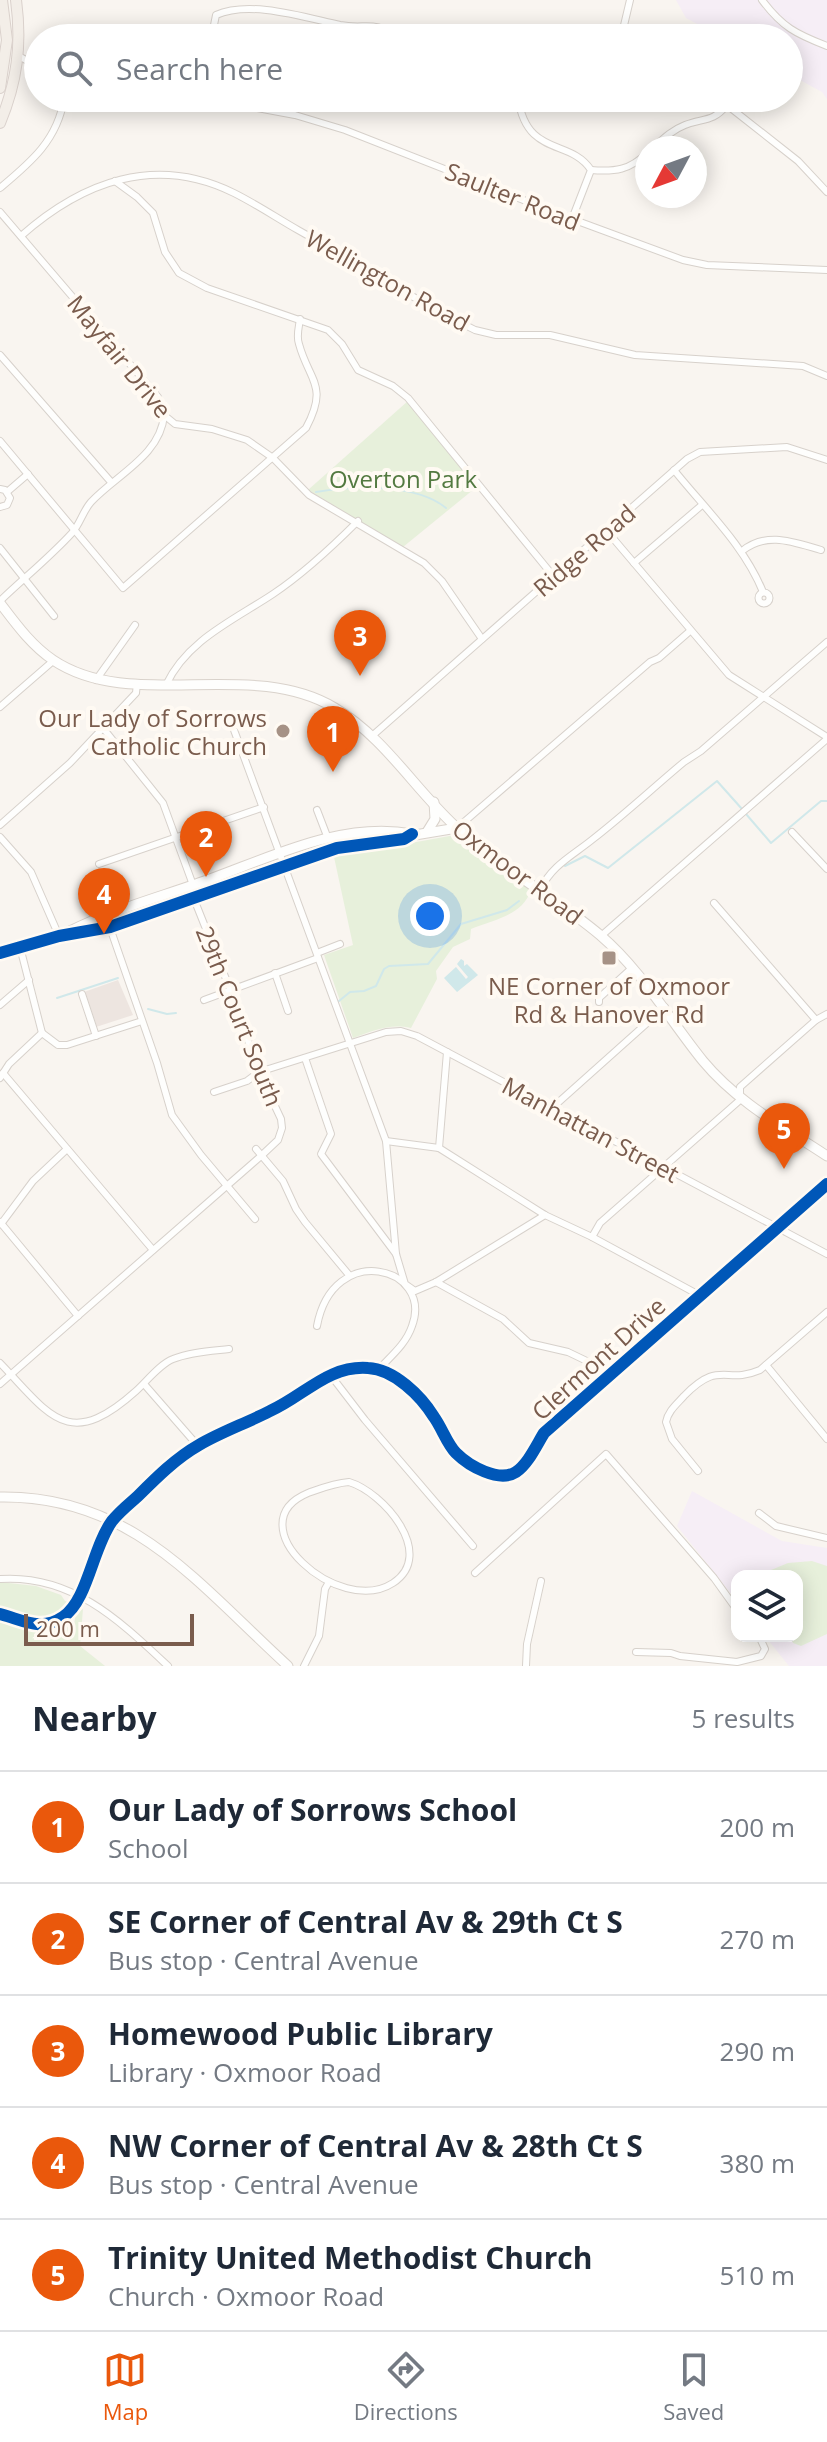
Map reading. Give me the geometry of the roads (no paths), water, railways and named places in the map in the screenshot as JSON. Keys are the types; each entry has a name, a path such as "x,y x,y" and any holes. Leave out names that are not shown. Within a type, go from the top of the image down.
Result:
{"main road":[{"path":"0,88 4,37 2,0"},
{"path":"0,123 12,95 19,57 16,0"},
{"name":"Oxmoor Road","path":"0,602 29,640 53,661 96,680 166,685 264,686 300,692 358,723 457,828 601,936 632,968 703,1060 740,1100 827,1156"},
{"path":"427,832 435,819 434,802"},
{"path":"59,936 105,914 327,836 369,830 412,834 457,828"},
{"path":"0,953 59,936 110,927 337,848 404,839 412,834"},
{"path":"0,1497 33,1497 64,1502 91,1510 139,1534 162,1550 288,1666"}],"street":[{"path":"624,24 630,0"},
{"path":"762,0 781,24"},
{"path":"214,24 216,15 230,5 256,3 336,24"},
{"path":"4,37 24,60"},
{"path":"803,37 827,46"},
{"path":"0,188 49,142 61,112"},
{"name":"Saulter Road","path":"284,112 345,130 659,252 707,265 827,270"},
{"path":"522,112 540,140 584,159 591,170"},
{"path":"665,136 685,125 717,117 721,112"},
{"path":"734,112 798,161 827,192"},
{"path":"591,170 612,171 627,168 635,162"},
{"path":"572,219 591,170"},
{"name":"Wellington Road","path":"21,236 57,206 82,192 115,181 163,175 198,181 234,193 464,325 487,333 550,335 635,355 803,366 827,376"},
{"path":"115,181 153,213 165,252 179,273 207,288 328,330 342,344 358,370 393,386 408,398 554,577"},
{"name":"Mayfair Drive","path":"0,212 158,397 164,415 175,424 212,429 247,440 273,458 309,495 358,521 431,568 482,639"},
{"path":"0,441 123,588 306,428 317,399 315,380 299,345 300,319"},
{"path":"0,355 111,482"},
{"path":"0,602 74,531 86,508 111,482 146,453 163,429 164,415"},
{"path":"163,429 175,424"},
{"name":"Ridge Road","path":"372,736 674,470 700,452 787,447 827,460"},
{"path":"674,470 742,551 763,592"},
{"path":"0,507 9,502 4,490 28,474"},
{"path":"634,563 702,505"},
{"path":"166,685 172,672 201,641 275,593 358,521"},
{"path":"601,936 827,738 729,675 606,530"},
{"path":"742,551 762,539 785,540 821,550"},
{"path":"0,548 54,616"},
{"path":"96,680 135,625"},
{"path":"457,828 690,631"},
{"path":"540,890 560,863 592,841 827,642"},
{"path":"0,707 53,661"},
{"path":"0,825 70,763 136,693 137,683"},
{"name":"29th Court South","path":"103,728 163,803 193,885 194,899 259,1072 281,1119 278,1140 258,1152"},
{"path":"0,1614 39,1626 54,1623 77,1605 95,1551 113,1520 161,1473 198,1446 286,1404 329,1373 365,1367 379,1369 398,1350 412,1327 416,1312 396,1254 386,1141 234,730"},
{"path":"99,864 264,807"},
{"path":"317,810 327,836"},
{"path":"792,832 827,869"},
{"path":"0,837 31,872 59,936"},
{"path":"92,876 172,1115 255,1219"},
{"path":"714,903 816,1020"},
{"path":"204,1000 340,944"},
{"path":"19,946 42,1033 58,1045 67,1045 142,1021"},
{"path":"599,1002 599,998 632,968"},
{"path":"275,973 288,1011"},
{"path":"0,1005 29,980"},
{"path":"82,994 96,1036"},
{"path":"552,1108 665,1007"},
{"path":"592,1237 600,1223 740,1100 740,1087 816,1020 827,1014"},
{"name":"Manhattan Street","path":"259,1072 386,1032 401,1031 447,1052 827,1254"},
{"path":"42,1033 9,1064 2,1076 153,1250"},
{"path":"439,1148 447,1052"},
{"path":"305,1058 331,1134 321,1154 396,1254"},
{"path":"214,1092 247,1081 259,1072"},
{"path":"386,1141 439,1148 545,1215 699,1295"},
{"path":"67,1149 33,1181 1,1223 78,1316"},
{"path":"0,1384 153,1250 258,1152 283,1181 305,1222 349,1275"},
{"name":"Clermont Drive","path":"379,1369 419,1397 454,1452 495,1476 508,1477 520,1469 544,1433 827,1184"},
{"path":"317,1326 325,1301 339,1281 349,1275 370,1270 388,1273 415,1291 436,1282 545,1215"},
{"path":"436,1282 503,1319 529,1343 568,1352 595,1365 608,1376"},
{"path":"698,1471 672,1439 667,1416 697,1382 719,1374 747,1375 766,1365 827,1312"},
{"path":"0,1363 43,1410 57,1418 86,1422 104,1417 171,1359 229,1349"},
{"path":"766,1365 824,1429 827,1439"},
{"path":"329,1373 473,1546"},
{"path":"144,1384 198,1446"},
{"path":"475,1573 606,1454 731,1603"},
{"path":"349,1482 361,1486 383,1504 402,1527 411,1554 404,1574 385,1587 362,1592 329,1582 300,1559 286,1542 282,1515 288,1504 298,1497 330,1485 349,1482"},
{"path":"759,1513 776,1526 827,1538"},
{"path":"0,1579 35,1582 81,1596 114,1616 168,1666"},
{"path":"526,1666 527,1644 541,1581"},
{"path":"304,1666 319,1636 325,1589 329,1582"},
{"path":"636,1652 671,1653 737,1662 761,1656 765,1649 762,1642"},
{"path":"679,1666 680,1656"}],"water":[{"path":"461,959 464,966 467,964 478,975 457,992 444,978 456,967 466,979 468,977 457,964"}],"waterway":[{"path":"316,492 347,488 401,490 418,494 446,508"},
{"path":"565,866 585,856 608,868 717,781 742,809"},
{"path":"746,814 771,843 821,801 827,801"},
{"path":"339,1001 350,992 376,986 384,969 389,966 428,964 461,924 507,910 519,901"},
{"path":"57,998 118,978"},
{"path":"148,1009 176,1013"}],"place":[{"name":"Homewood Public Library","path":"360,676"},
{"name":"Our Lady of Sorrows Catholic Church","path":"283,731"},
{"name":"Our Lady of Sorrows School","path":"333,772"},
{"name":"SE Corner of Central Av & 29th Ct S","path":"206,877"},
{"name":"NW Corner of Central Av & 28th Ct S","path":"104,934"},
{"name":"NE Corner of Oxmoor Rd & Hanover Rd","path":"609,958"},
{"name":"Trinity United Methodist Church","path":"784,1169"}],"park label":[{"name":"Overton Park","path":"403,478"}]}
